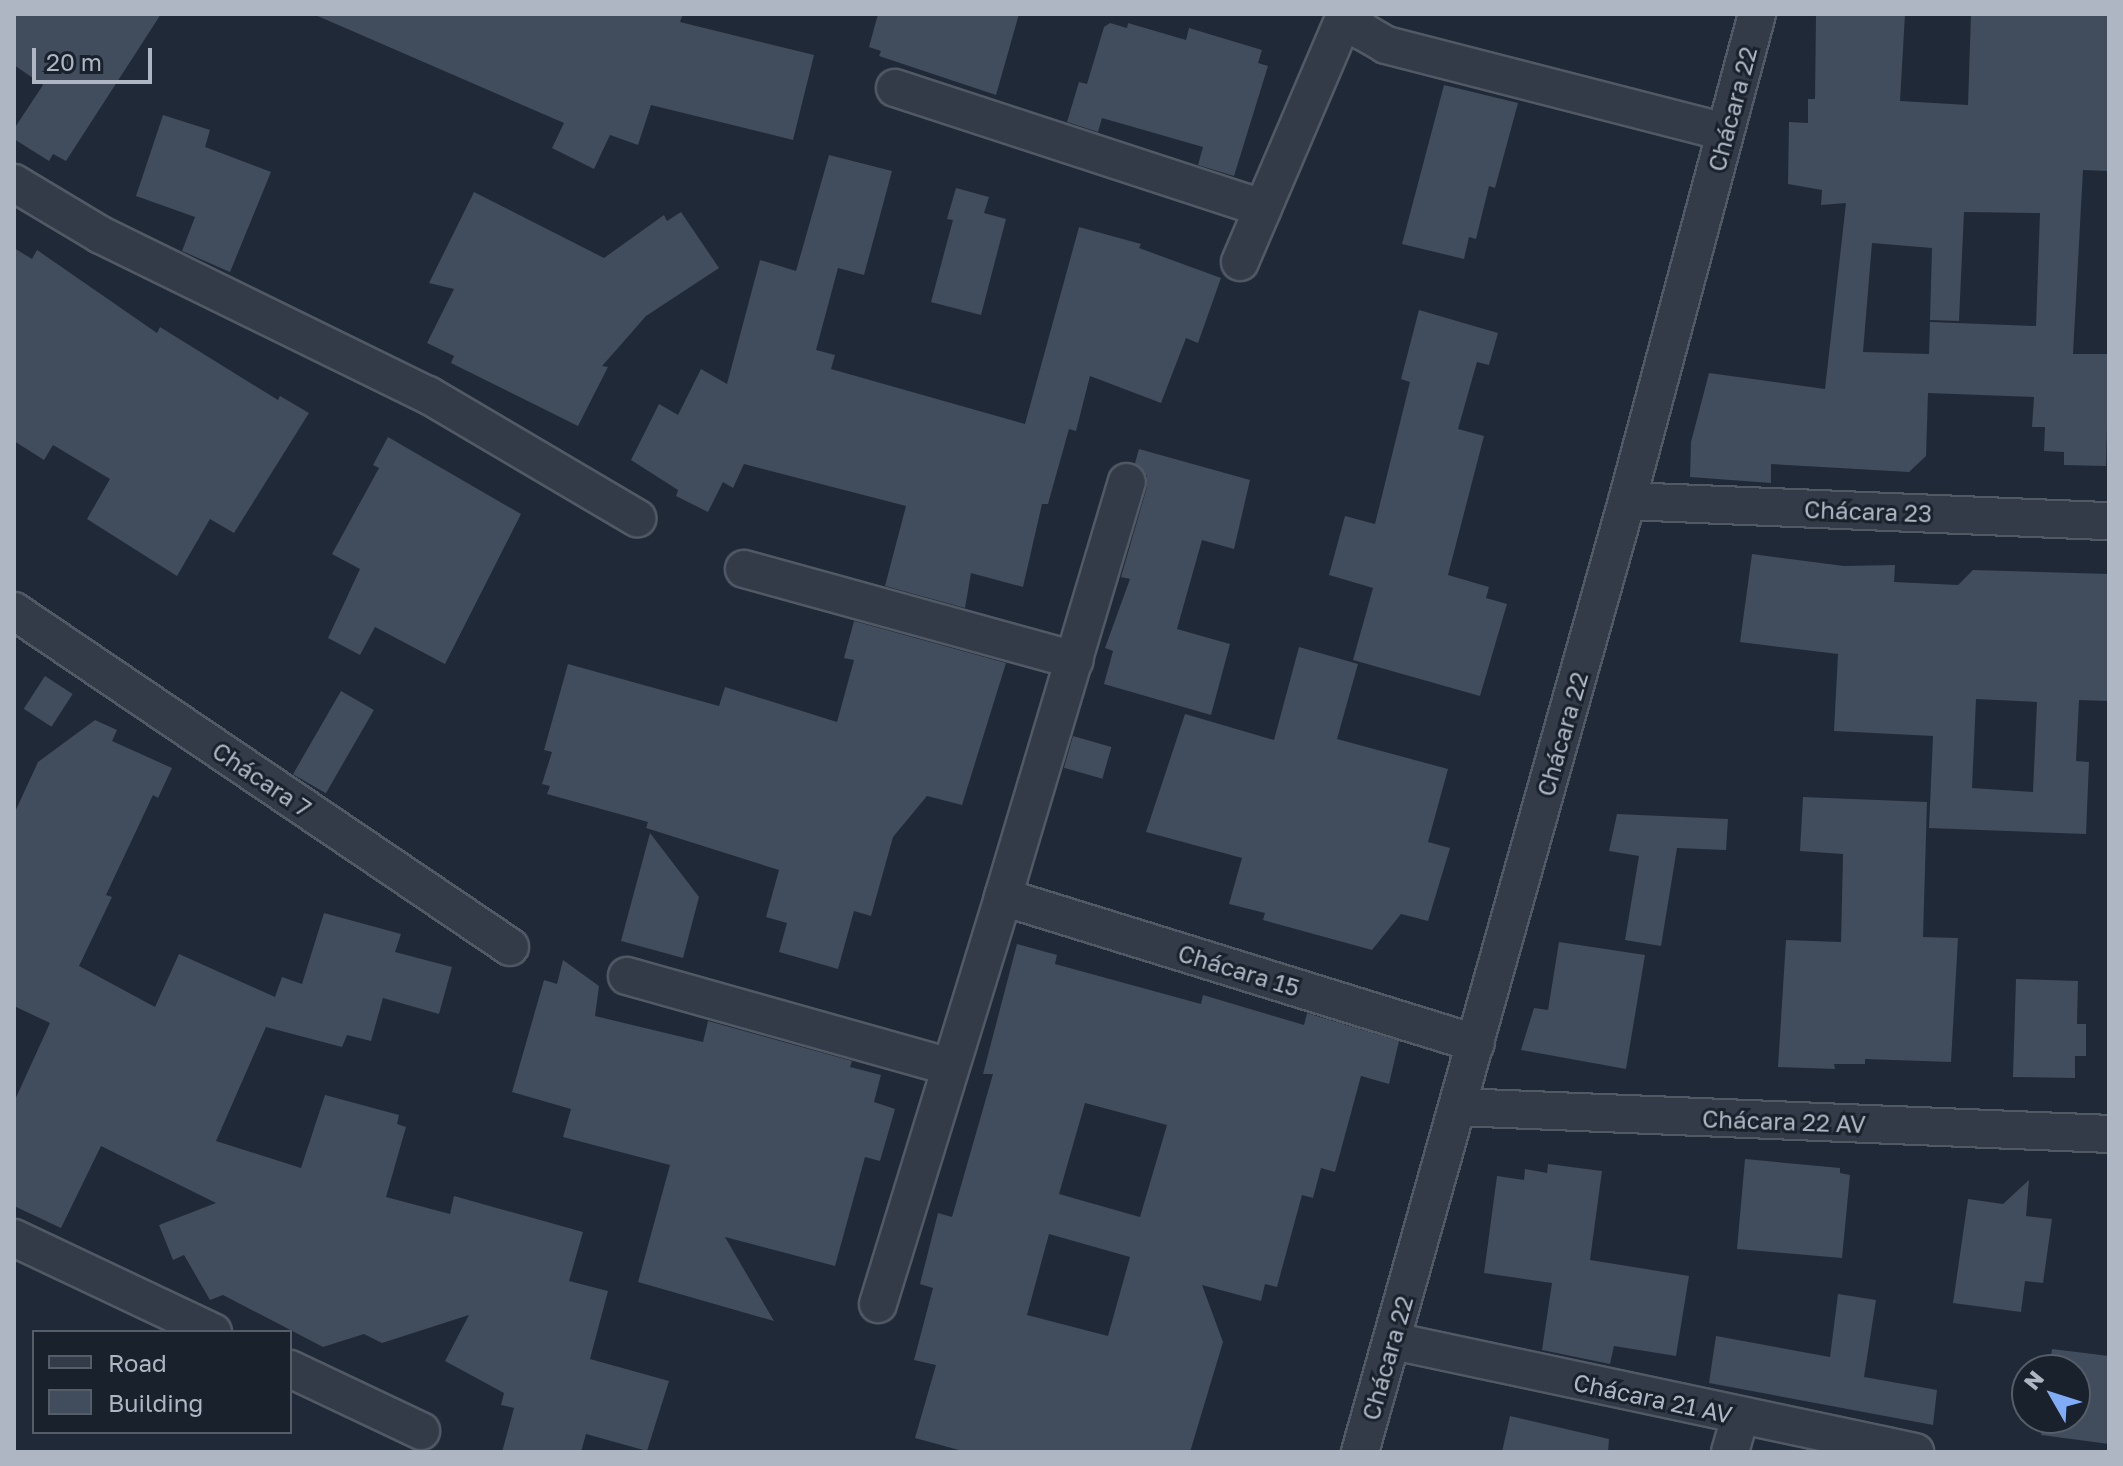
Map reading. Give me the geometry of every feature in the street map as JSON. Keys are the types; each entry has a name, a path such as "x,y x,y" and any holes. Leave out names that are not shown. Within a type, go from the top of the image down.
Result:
{"street":[{"path":"1240,262 1348,14 1362,31 1386,45 1725,132"},
{"name":"Chácara 22","path":"1360,1452 1627,501 1757,14"},
{"path":"895,88 1263,208"},
{"path":"14,183 101,235 428,395 637,518"},
{"path":"878,1304 947,1066 1003,897 1127,482"},
{"name":"Chácara 23","path":"1627,501 2109,521"},
{"path":"744,569 1075,660"},
{"name":"Chácara 7","path":"14,611 510,947"},
{"name":"Chácara 15","path":"1003,897 1476,1043"},
{"path":"627,976 947,1066"},
{"name":"Chácara 22 AV","path":"1458,1107 2109,1134"},
{"path":"14,1238 209,1330"},
{"name":"Chácara 21 AV","path":"1393,1341 1915,1452"},
{"path":"292,1370 421,1431"},
{"path":"1730,1452 1740,1417"}],"building":[{"path":"14,14 161,14 66,161 53,154 49,161 14,139 14,129 43,85 14,65"},
{"path":"313,14 683,14 680,22 814,55 793,140 651,105 638,145 610,135 594,169 552,148 564,123"},
{"path":"878,14 1019,14 996,95 879,56 881,51 869,47"},
{"path":"1816,14 1905,14 1900,101 1968,105 1971,14 2109,14 2109,171 2083,170 2073,354 2109,354 2106,466 2064,465 2064,452 2044,451 2045,427 2032,427 2034,397 1928,393 1926,456 1909,472 1771,464 1771,483 1690,477 1691,442 1709,373 1825,389 1846,203 1821,205 1822,190 1788,184 1789,122 1808,123 1808,99 1815,99","holes":["1964,212 2040,213 2036,326 1930,322 1929,354 1863,352 1872,243 1932,248 1930,320 1959,321"]},
{"path":"1110,23 1127,28 1128,23 1186,40 1189,28 1262,50 1258,63 1268,66 1234,176 1198,165 1203,147 1102,118 1098,132 1067,122 1079,82 1087,84 1104,27"},
{"path":"1444,85 1518,103 1495,188 1489,186 1476,239 1469,237 1464,259 1402,244"},
{"path":"163,115 210,130 205,147 271,172 230,272 182,251 195,217 136,196"},
{"path":"829,155 892,171 864,275 838,268 816,350 835,355 831,369 1025,424 1079,227 1141,244 1139,248 1221,278 1198,343 1186,338 1161,403 1090,376 1076,431 1069,429 1048,504 1042,504 1023,587 971,573 965,608 885,586 906,506 744,464 733,488 723,482 708,512 676,496 678,490 631,460 659,404 678,415 701,369 727,384 760,260 796,271"},
{"path":"956,188 989,197 984,213 1006,219 981,315 931,302 953,220 947,219"},
{"path":"474,192 604,258 664,215 667,221 681,212 719,268 646,316 602,366 608,367 578,426 451,363 454,356 427,343 454,289 429,283"},
{"path":"14,248 32,259 37,250 157,333 160,327 278,400 280,396 309,413 234,533 210,519 177,576 87,519 110,479 53,445 44,460 14,441"},
{"path":"1419,310 1498,333 1489,365 1477,362 1458,429 1484,436 1448,575 1489,587 1486,598 1507,604 1480,696 1353,660 1373,588 1329,575 1345,516 1375,524 1410,382 1401,379"},
{"path":"388,437 521,514 445,664 375,627 360,655 328,638 360,569 332,554 379,468 373,465"},
{"path":"1139,449 1250,480 1234,549 1202,540 1177,629 1230,644 1211,715 1104,684 1113,651 1105,648 1130,579 1121,577 1147,487 1147,476 1135,463"},
{"path":"1752,554 1844,566 1895,565 1894,582 1958,585 1973,570 2109,574 2109,701 2079,700 2076,761 2089,762 2086,834 1929,828 1933,736 1834,731 1838,654 1740,642","holes":["1976,699 2037,702 2033,792 1972,788"]},
{"path":"854,621 1006,663 962,805 927,796 893,837 871,916 854,911 838,969 779,952 787,923 766,917 779,870 646,828 648,822 547,794 550,786 542,784 552,752 544,750 568,664 719,706 725,687 837,722 854,660 844,658"},
{"path":"1299,647 1358,664 1337,739 1448,769 1428,842 1450,848 1428,921 1401,914 1372,950 1263,920 1265,913 1229,904 1242,858 1146,832 1185,714 1274,740"},
{"path":"45,676 73,694 51,727 24,709"},
{"path":"341,691 374,710 326,793 293,774"},
{"path":"95,720 117,730 112,741 172,768 158,798 153,795 106,895 112,897 79,966 155,1007 179,954 275,997 282,977 302,984 324,913 401,934 395,952 452,967 439,1014 383,998 371,1041 347,1035 342,1047 266,1027 216,1141 301,1168 325,1095 399,1115 397,1124 406,1127 386,1197 450,1214 454,1196 583,1232 569,1281 608,1291 590,1359 669,1381 647,1451 586,1434 581,1452 502,1452 514,1408 501,1405 504,1393 445,1361 469,1315 382,1343 364,1334 323,1347 223,1295 210,1300 184,1255 173,1260 159,1225 216,1203 101,1146 61,1228 14,1206 14,1102 50,1023 14,1006 14,814 38,762"},
{"path":"1073,736 1111,747 1102,779 1064,768"},
{"path":"1803,797 1927,802 1923,937 1958,938 1951,1062 1865,1059 1865,1064 1834,1064 1835,1069 1778,1067 1786,940 1841,942 1843,854 1800,851"},
{"path":"1617,814 1728,819 1726,850 1677,848 1661,946 1625,940 1639,856 1609,851"},
{"path":"650,833 699,897 683,958 621,941"},
{"path":"1559,942 1645,955 1626,1069 1521,1050 1534,1008 1548,1010"},
{"path":"1017,944 1057,955 1055,964 1201,1004 1203,995 1304,1025 1307,1013 1399,1041 1389,1084 1361,1076 1335,1172 1321,1168 1313,1198 1302,1195 1277,1287 1265,1284 1261,1301 1202,1285 1223,1342 1190,1452 966,1452 915,1438 936,1365 914,1360 933,1288 920,1284 938,1213 952,1217 993,1074 983,1074","holes":["1085,1103 1167,1125 1140,1217 1059,1194","1049,1234 1130,1257 1108,1336 1027,1315"]},
{"path":"563,960 599,986 595,1016 703,1042 708,1021 852,1061 850,1067 881,1075 874,1102 895,1109 880,1161 865,1157 835,1266 725,1237 774,1321 638,1282 670,1165 563,1137 571,1109 512,1092 544,980 557,984"},
{"path":"2016,979 2078,981 2077,1024 2086,1024 2086,1056 2075,1056 2075,1078 2013,1077"},
{"path":"1745,1159 1840,1168 1840,1173 1850,1175 1842,1258 1737,1249"},
{"path":"1548,1164 1602,1171 1590,1260 1689,1276 1676,1356 1614,1346 1610,1364 1542,1350 1552,1283 1484,1273 1497,1176 1524,1180 1525,1169 1547,1173"},
{"path":"2029,1180 2026,1216 2052,1219 2043,1283 2025,1281 2021,1312 1953,1303 1968,1199 2003,1204"},
{"path":"1838,1294 1876,1300 1864,1377 1937,1390 1933,1425 1709,1383 1716,1336 1830,1357"},
{"path":"2052,1349 2109,1356 2109,1444 2041,1435 2091,1434 2091,1354 2051,1354"},
{"path":"1510,1416 1609,1439 1608,1452 1502,1452"}]}
